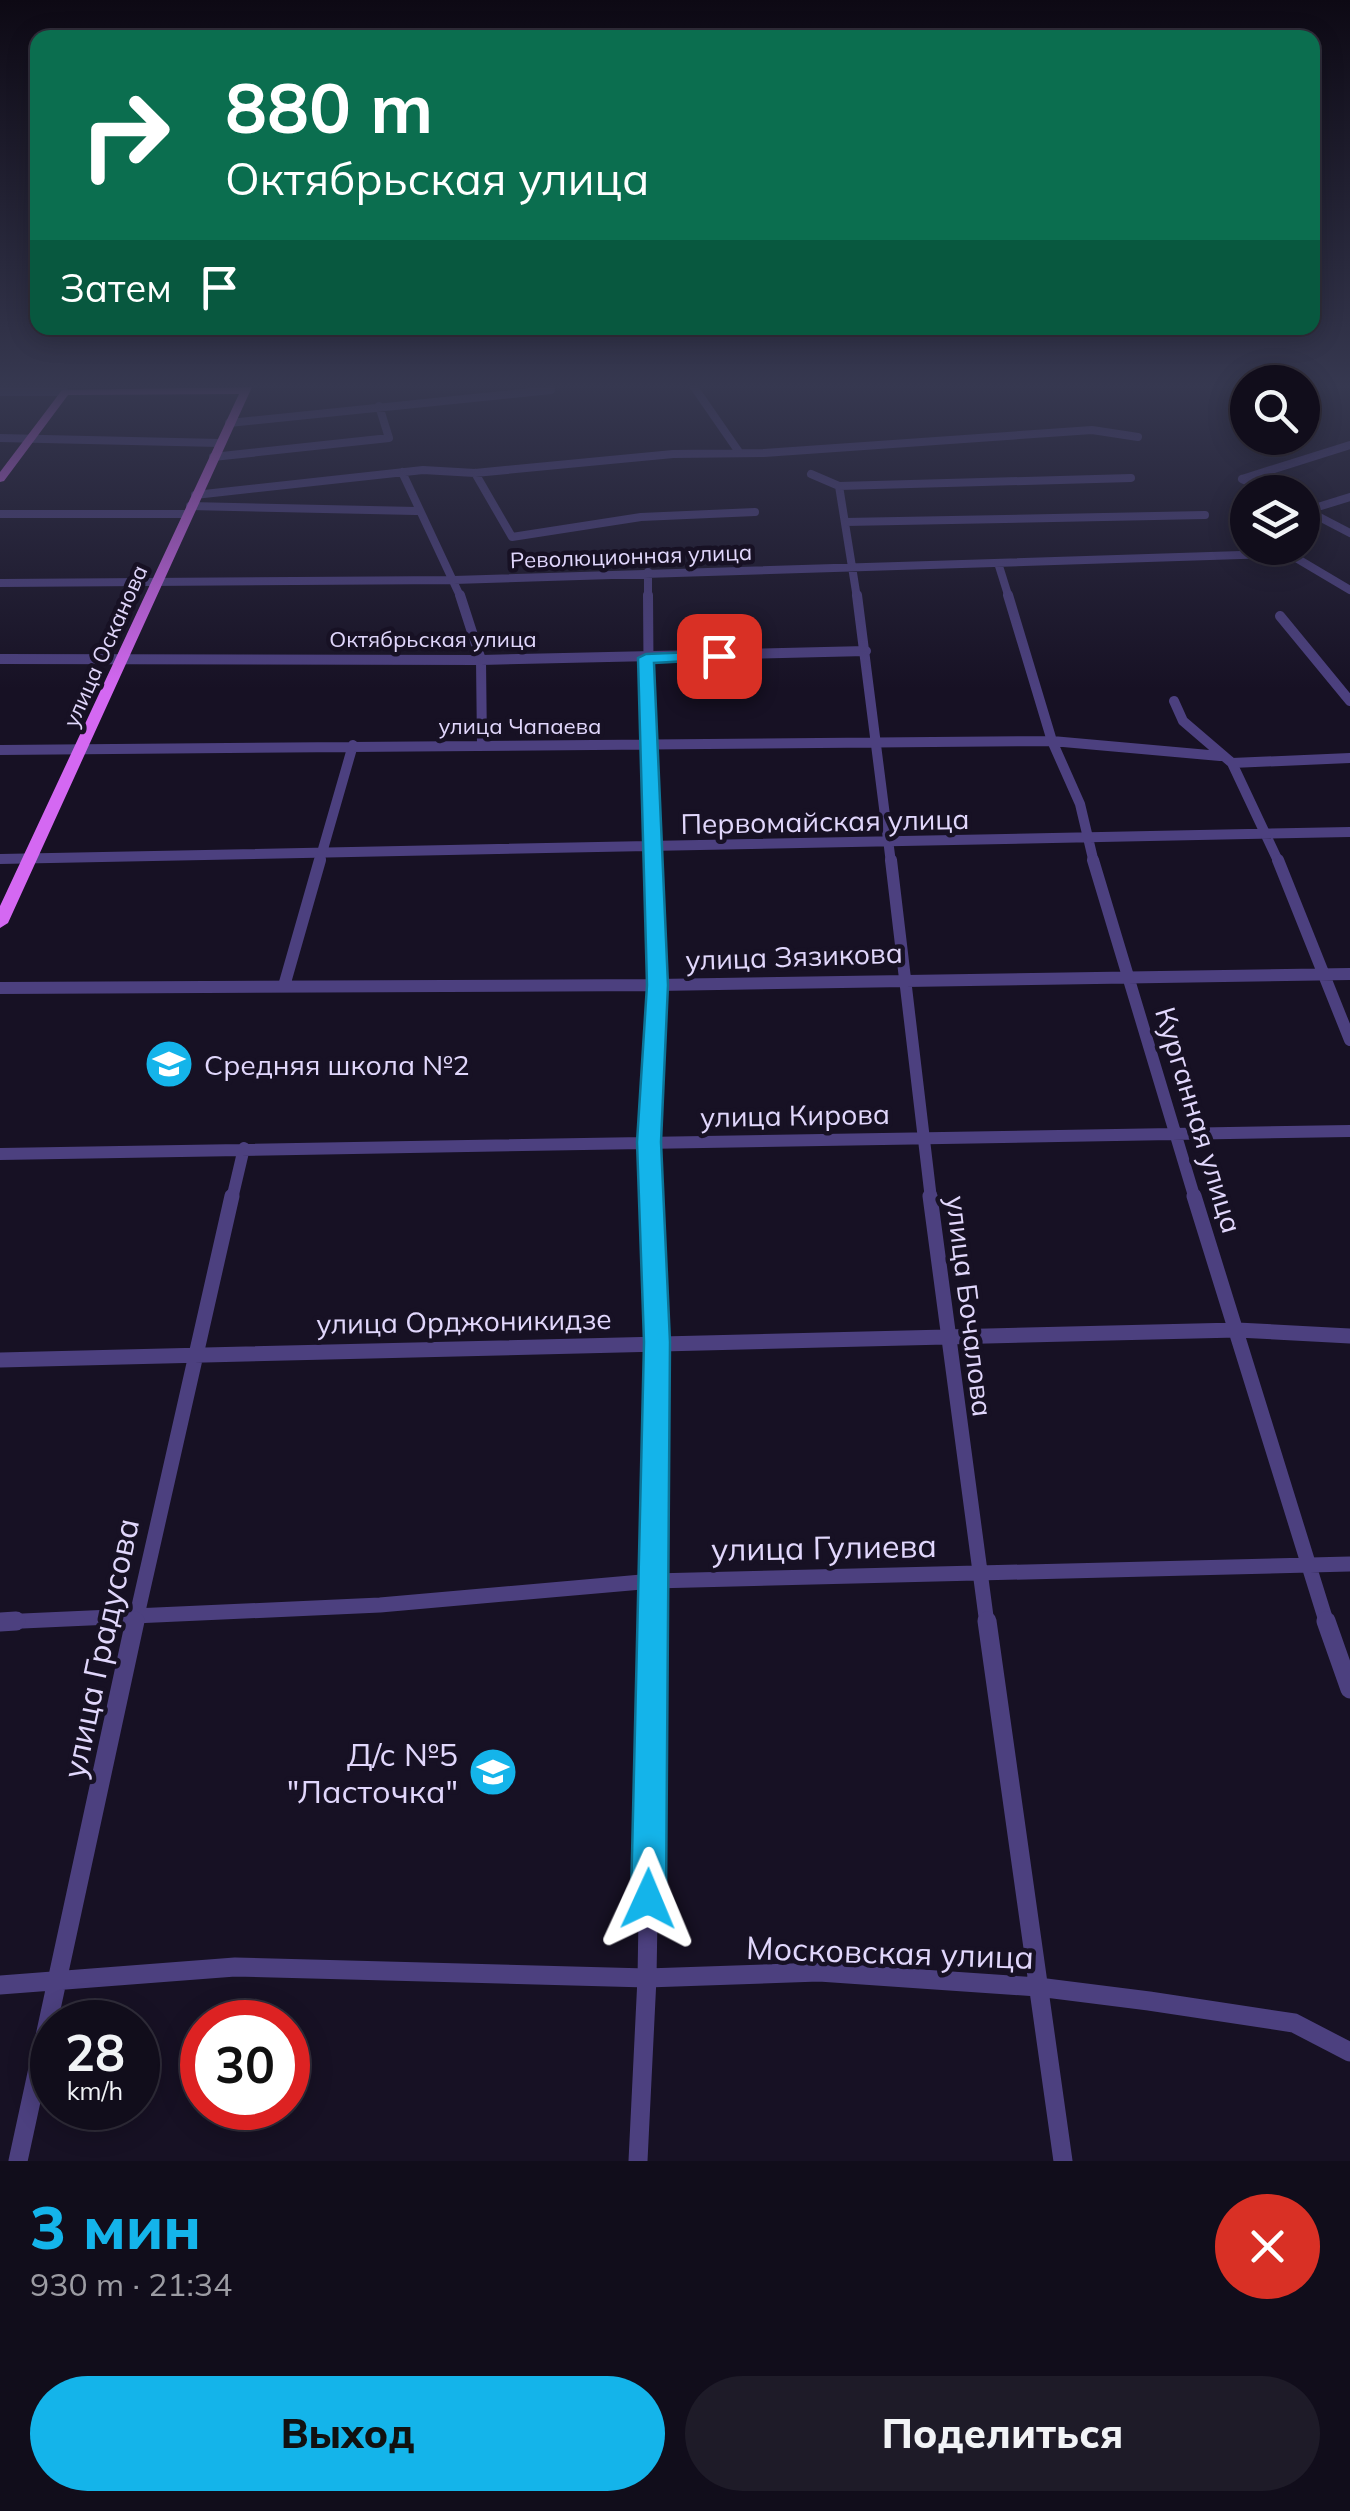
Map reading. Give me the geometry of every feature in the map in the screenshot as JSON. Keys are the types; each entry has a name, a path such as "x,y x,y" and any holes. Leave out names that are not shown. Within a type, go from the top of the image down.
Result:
{"main road":[{"name":"улица Осканова","path":"0,923 198,488"}],"street":[{"path":"190,505 300,488"},
{"path":"408,488 454,580 481,660 482,746"},
{"path":"484,488 512,537 641,517 755,512"},
{"name":"улица Бочалова","path":"840,488 866,651 947,1336 1063,2161"},
{"path":"1320,505 1350,497"},
{"path":"0,514 190,505 416,510"},
{"path":"845,522 1206,515"},
{"path":"1320,517 1350,533"},
{"name":"Революционная улица","path":"0,583 454,580 1291,554 1350,590"},
{"name":"Курганная улица","path":"999,566 1052,741 1080,804 1087,840 1305,1563 1350,1689"},
{"path":"638,2161 648,1978 657,1342 649,1142 657,985 649,845 648,572"},
{"path":"1280,616 1350,700"},
{"name":"Октябрьская улица","path":"0,660 481,660 866,651"},
{"path":"1174,701 1183,721 1232,763 1350,758"},
{"name":"улица Чапаева","path":"0,750 1052,741 1114,750 1220,756"},
{"path":"284,986 352,745"},
{"path":"1232,763 1266,834 1350,1040"},
{"name":"Первомайская улица","path":"0,858 1350,832"},
{"name":"улица Зязикова","path":"0,988 657,985 904,978 1350,974"},
{"name":"улица Кирова","path":"0,1154 1350,1131"},
{"name":"улица Градусова","path":"18,2161 194,1352 244,1148"},
{"name":"улица Орджоникидзе","path":"0,1360 194,1352 1237,1330 1350,1336"},
{"name":"улица Гулиева","path":"0,1622 137,1619 653,1581 1350,1564"},
{"name":"Московская улица","path":"0,1985 235,1968 648,1978 818,1972 1038,1987 1294,2023 1350,2052"}],"place":[{"name":"Средняя школа №2","path":"169,1064"},
{"name":"Д/с №5 \"Ласточка\"","path":"493,1772"}],"route":[{"path":"648,1899 657,1342 649,1142 657,985 649,845 646,658 719,656"}]}
